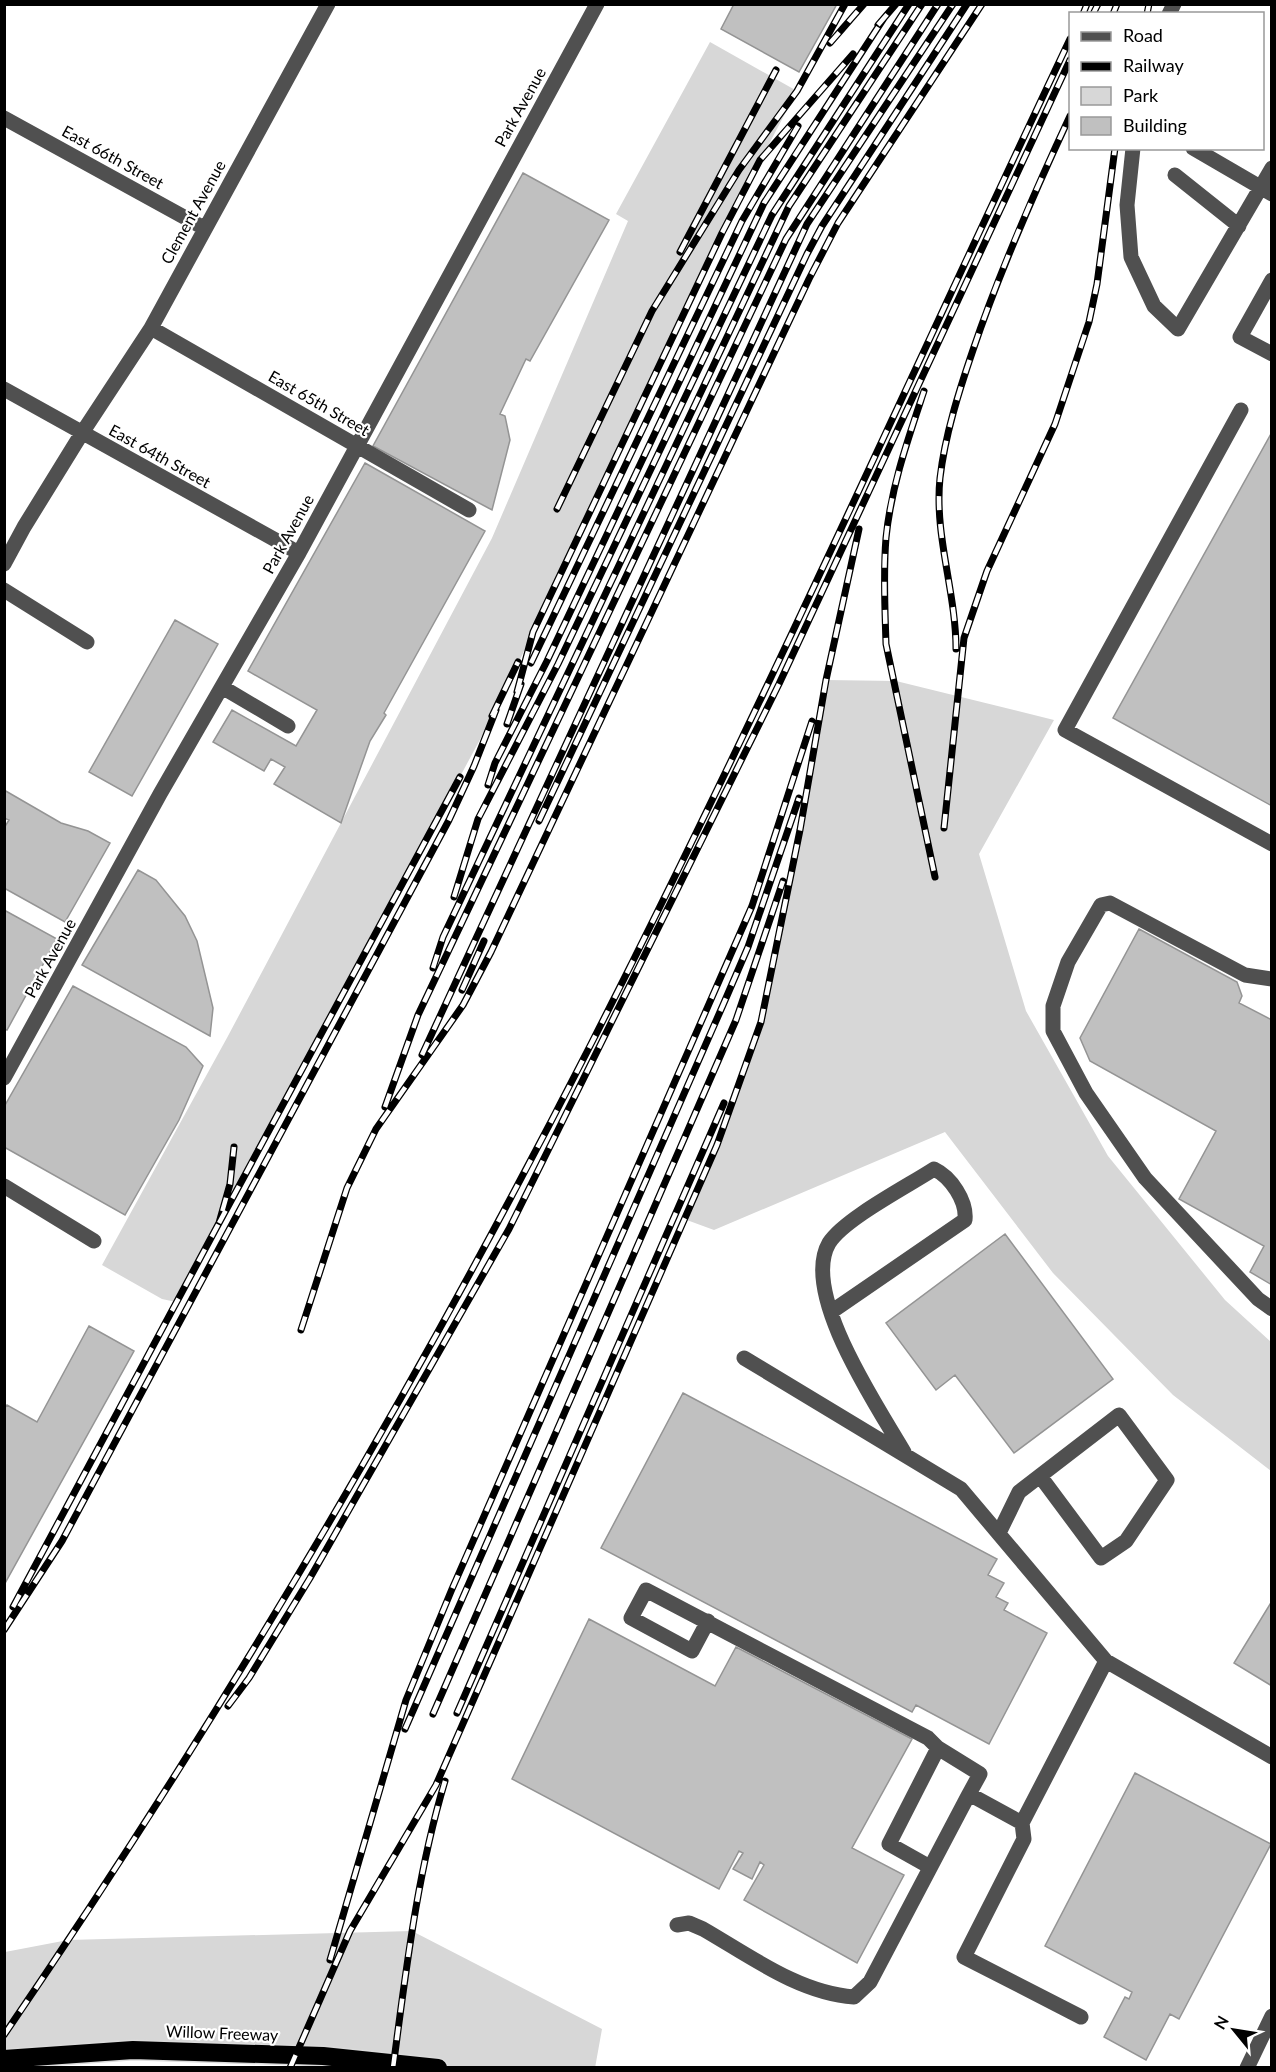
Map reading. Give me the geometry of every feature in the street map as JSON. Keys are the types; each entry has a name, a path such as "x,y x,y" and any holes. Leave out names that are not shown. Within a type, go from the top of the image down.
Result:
{"highway":[{"name":"Willow Freeway","path":"4,2059 133,2050 323,2056 438,2067"}],"street":[{"name":"Park Avenue","path":"4,1078 299,553 356,444 597,4"},
{"name":"Clement Avenue","path":"4,564 82,433 151,328 323,6"},
{"name":"East 66th Street","path":"4,118 204,228"},
{"path":"1133,150 1127,205 1131,257 1154,306 1178,329 1239,226 1266,191 1272,168"},
{"path":"1196,150 1266,191"},
{"path":"1175,175 1239,226"},
{"path":"1272,280 1267,299 1240,337 1272,354"},
{"name":"East 65th Street","path":"151,328 469,510"},
{"name":"East 64th Street","path":"4,389 299,553"},
{"path":"1242,410 1065,730 1272,844"},
{"path":"4,590 87,642"},
{"path":"222,687 288,726"},
{"path":"1272,979 1245,975 1110,903 1101,905 1068,962 1053,1006 1053,1031 1086,1093 1145,1178 1258,1299 1272,1309"},
{"path":"831,1312 965,1220 966,1207 944,1174 934,1169 848,1224 830,1243 821,1266 831,1312 842,1342 905,1455"},
{"path":"4,1186 94,1241"},
{"path":"744,1358 961,1489 1106,1661 1272,1757"},
{"path":"999,1533 1019,1492 1119,1415 1167,1480 1126,1541 1101,1558 1040,1476"},
{"path":"677,1925 689,1923 703,1929 804,1985 829,1995 854,1997 870,1982 980,1774 938,1748 928,1738 708,1622 646,1590 631,1618 692,1651 708,1622"},
{"path":"1081,2017 964,1957 1024,1839 1022,1823 1106,1661"},
{"path":"930,1867 888,1844 938,1748"},
{"path":"969,1794 1022,1823"},
{"path":"1247,2067 1272,2016"}],"green space":[{"path":"710,42 797,91 722,233 496,710 176,1302 162,1299 102,1265 228,1036 492,538 628,221 616,214"},
{"path":"826,680 896,681 1054,720 979,854 1026,1011 1108,1156 1225,1300 1271,1342 1271,1471 1173,1395 1053,1273 945,1132 714,1230 684,1219 717,1145 761,1021 800,830"},
{"path":"412,1931 602,2029 595,2068 438,2068 323,2056 5,2059 5,1952 68,1940"}],"building":[{"path":"734,4 837,4 799,72 721,29"},
{"path":"523,173 609,220 530,361 526,359 500,414 505,416 510,440 492,510 373,446"},
{"path":"1272,432 1272,806 1113,718"},
{"path":"365,463 485,531 370,741 341,823 274,784 285,767 271,759 264,771 213,742 232,710 296,746 317,710 248,671"},
{"path":"175,620 218,644 132,796 89,772"},
{"path":"4,790 61,823 88,831 110,843 65,922 4,888 4,828 9,820 4,818"},
{"path":"138,870 156,880 185,916 197,941 213,1008 210,1036 82,965"},
{"path":"4,910 57,939 7,1030 4,1029"},
{"path":"1139,929 1237,982 1242,996 1239,1003 1272,1020 1272,1285 1250,1272 1264,1246 1179,1199 1216,1131 1090,1061 1080,1038"},
{"path":"73,986 186,1047 203,1066 179,1120 125,1215 4,1147 4,1107"},
{"path":"1005,1234 1113,1379 1014,1453 955,1375 936,1390 886,1323"},
{"path":"89,1326 134,1351 4,1585 4,1409 7,1405 37,1422"},
{"path":"683,1393 997,1559 988,1575 1004,1583 996,1597 1008,1603 1004,1610 1047,1633 989,1744 916,1705 912,1712 601,1548"},
{"path":"1272,1601 1272,1686 1234,1663"},
{"path":"589,1619 715,1686 736,1647 912,1739 852,1848 904,1875 857,1963 744,1900 764,1865 760,1862 752,1879 733,1869 743,1853 739,1851 719,1889 512,1779"},
{"path":"1135,1773 1271,1844 1179,2019 1170,2014 1146,2060 1104,2037 1125,1997 1129,1999 1132,1992 1045,1946"}],"railway":[{"path":"557,509 652,311 739,170 797,91 845,4"},
{"path":"830,43 864,4"},
{"path":"878,25 896,4"},
{"path":"454,897 478,819 558,664 772,215 909,4"},
{"path":"433,968 443,937 789,206 922,4"},
{"path":"385,1107 418,1015 786,239 938,4"},
{"path":"422,1055 807,224 953,4"},
{"path":"539,821 807,254 822,226 967,4"},
{"path":"301,1330 347,1188 376,1129 463,1005 491,952 809,279 838,223 982,4"},
{"path":"1084,12 1087,4"},
{"path":"1094,12 1098,4"},
{"path":"1114,12 1117,4"},
{"path":"1147,12 1149,4"},
{"path":"488,785 495,763 547,661 764,203 884,18"},
{"path":"4,2035 163,1795 239,1673 385,1425 524,1173 714,796 1069,41"},
{"path":"517,692 533,632 722,233 760,160 853,54"},
{"path":"228,1706 249,1678 310,1578 509,1229 779,684 1069,62"},
{"path":"680,252 776,70"},
{"path":"956,649 953,606 940,521 940,478 945,446 953,413 983,320 1006,261 1069,118"},
{"path":"531,663 742,221 798,126"},
{"path":"944,828 964,638 987,571 1055,424 1089,322 1097,284 1115,150"},
{"path":"924,391 892,500 886,538 884,578 886,644 935,877"},
{"path":"290,2068 350,1931 436,1785 717,1145 761,1022 800,830 826,680 859,529"},
{"path":"492,716 518,662"},
{"path":"507,724 521,684"},
{"path":"4,1630 62,1541 449,820 496,710"},
{"path":"330,1960 406,1700 452,1589 752,906 812,721"},
{"path":"219,1223 460,777"},
{"path":"405,1729 748,947 799,798"},
{"path":"433,1714 736,1020 783,881"},
{"path":"462,990 484,941"},
{"path":"457,1713 724,1103"},
{"path":"13,1607 219,1223 230,1184 234,1147"},
{"path":"393,2068 420,1887 445,1781"}]}
